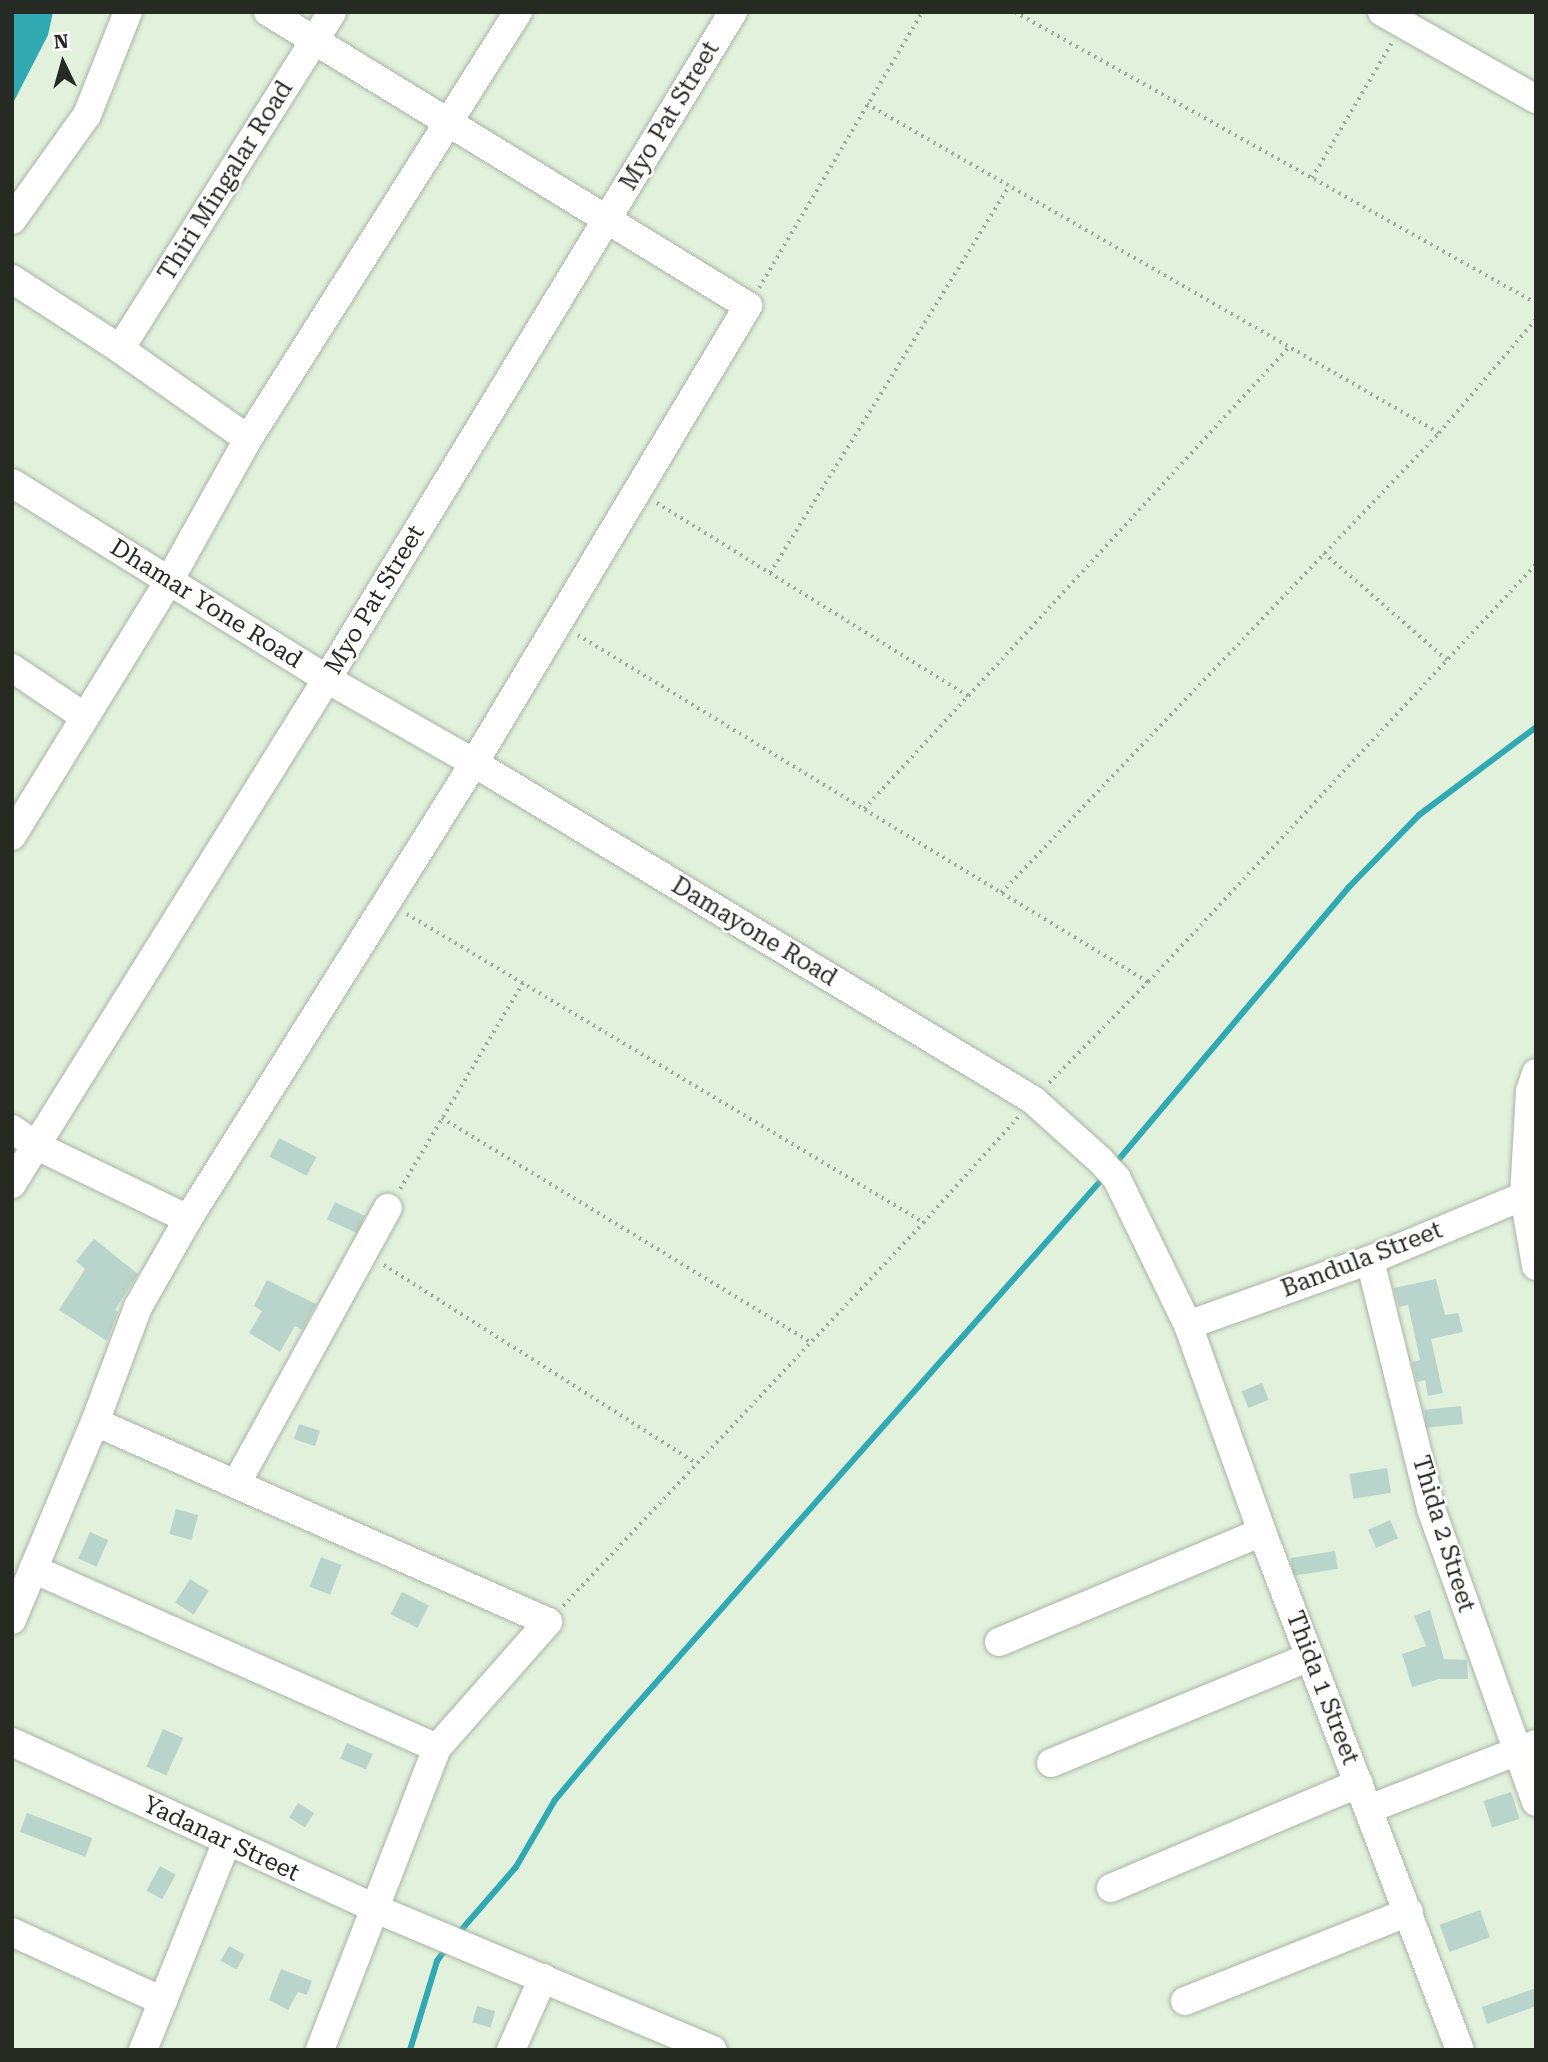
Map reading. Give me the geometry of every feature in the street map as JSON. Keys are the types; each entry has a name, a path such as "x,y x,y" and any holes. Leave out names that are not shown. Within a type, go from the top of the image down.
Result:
{"street":[{"path":"12,220 87,115 128,12"},
{"path":"12,1620 95,1422 138,1307 188,1219 474,763 748,306 268,12"},
{"name":"Thiri Mingalar Road","path":"120,349 332,12"},
{"path":"12,836 169,581 248,439 451,122 518,12"},
{"name":"Myo Pat Street","path":"12,1184 327,678 733,12"},
{"path":"1393,18 1536,99"},
{"path":"12,279 120,349 248,439"},
{"name":"Dhamar Yone Road","path":"12,483 327,678 474,763"},
{"path":"12,668 85,717"},
{"name":"Damayone Road","path":"474,763 1033,1100 1109,1170"},
{"path":"1536,1073 1530,1091 1530,1196 1536,1266"},
{"path":"12,1129 37,1146 188,1219"},
{"name":"Thida 1 Street","path":"1109,1170 1188,1325 1262,1532 1409,1912 1457,2049"},
{"name":"Bandula Street","path":"1188,1325 1370,1260 1530,1196"},
{"path":"236,1484 388,1208"},
{"name":"Thida 2 Street","path":"1370,1260 1431,1509 1526,1748 1536,1802"},
{"path":"95,1422 548,1622 437,1748 320,2050"},
{"path":"999,1642 1262,1532"},
{"path":"33,1569 437,1748"},
{"path":"1051,1763 1310,1657"},
{"name":"Yadanar Street","path":"12,1742 376,1909 543,1978"},
{"path":"1111,1888 1364,1796 1526,1748"},
{"path":"143,2050 227,1841"},
{"path":"1185,2001 1409,1912"},
{"path":"12,1932 163,2001"},
{"path":"511,2050 543,1978 700,2047"}],"path":[{"path":"748,306 922,12"},
{"path":"1015,12 1536,303"},
{"path":"1312,178 1393,18"},
{"path":"867,104 1439,433"},
{"path":"770,573 1009,186"},
{"path":"1001,893 1439,433 1536,319"},
{"path":"864,809 1289,347"},
{"path":"638,491 968,696"},
{"path":"1324,554 1447,660"},
{"path":"558,623 1148,982"},
{"path":"387,902 923,1223"},
{"path":"388,1208 523,983"},
{"path":"442,1118 811,1342"},
{"path":"364,1252 697,1464"}],"water":[{"path":"12,12 53,12 48,35 12,105"}],"building":[{"path":"279,1138 316,1157 307,1176 269,1157"},
{"path":"335,1202 365,1216 357,1233 327,1219"},
{"path":"94,1239 138,1274 115,1310 118,1312 107,1341 59,1310 85,1269 76,1261"},
{"path":"1436,1279 1445,1315 1458,1313 1463,1332 1431,1339 1443,1393 1428,1396 1425,1380 1417,1382 1412,1362 1420,1360 1408,1305 1399,1307 1394,1288"},
{"path":"267,1280 316,1304 302,1330 295,1326 280,1352 249,1333 262,1311 254,1306"},
{"path":"1262,1383 1269,1400 1248,1408 1242,1391"},
{"path":"1461,1406 1463,1424 1426,1428 1424,1410"},
{"path":"299,1424 320,1431 315,1446 294,1439"},
{"path":"1387,1468 1391,1493 1353,1499 1349,1474"},
{"path":"176,1509 198,1515 191,1540 169,1534"},
{"path":"1390,1520 1398,1538 1376,1548 1368,1530"},
{"path":"90,1532 108,1540 96,1567 78,1558"},
{"path":"1335,1551 1338,1569 1293,1576 1291,1558"},
{"path":"321,1557 342,1565 330,1595 310,1587"},
{"path":"190,1579 209,1591 194,1614 175,1603"},
{"path":"402,1592 429,1606 417,1628 391,1614"},
{"path":"1430,1610 1444,1659 1467,1660 1468,1679 1439,1679 1412,1687 1402,1654 1426,1646 1414,1616"},
{"path":"163,1729 183,1738 166,1775 146,1766"},
{"path":"347,1743 373,1754 366,1770 340,1759"},
{"path":"1511,1792 1520,1819 1492,1828 1483,1801"},
{"path":"298,1803 314,1813 305,1827 289,1817"},
{"path":"27,1813 92,1838 85,1857 20,1832"},
{"path":"160,1866 176,1875 162,1899 146,1890"},
{"path":"1480,1910 1490,1937 1450,1952 1440,1925"},
{"path":"229,1946 245,1955 237,1970 221,1961"},
{"path":"281,1969 312,1981 307,1995 298,1992 288,2010 269,2000"},
{"path":"1536,1988 1536,2006 1487,2024 1482,2007"},
{"path":"477,2006 495,2011 491,2028 472,2022"}],"waterway":[{"path":"1114,1165 1349,887 1419,815 1536,727"},
{"path":"456,1936 516,1867 555,1800 607,1738 1105,1176"},
{"path":"410,2050 437,1961 447,1947"}]}
